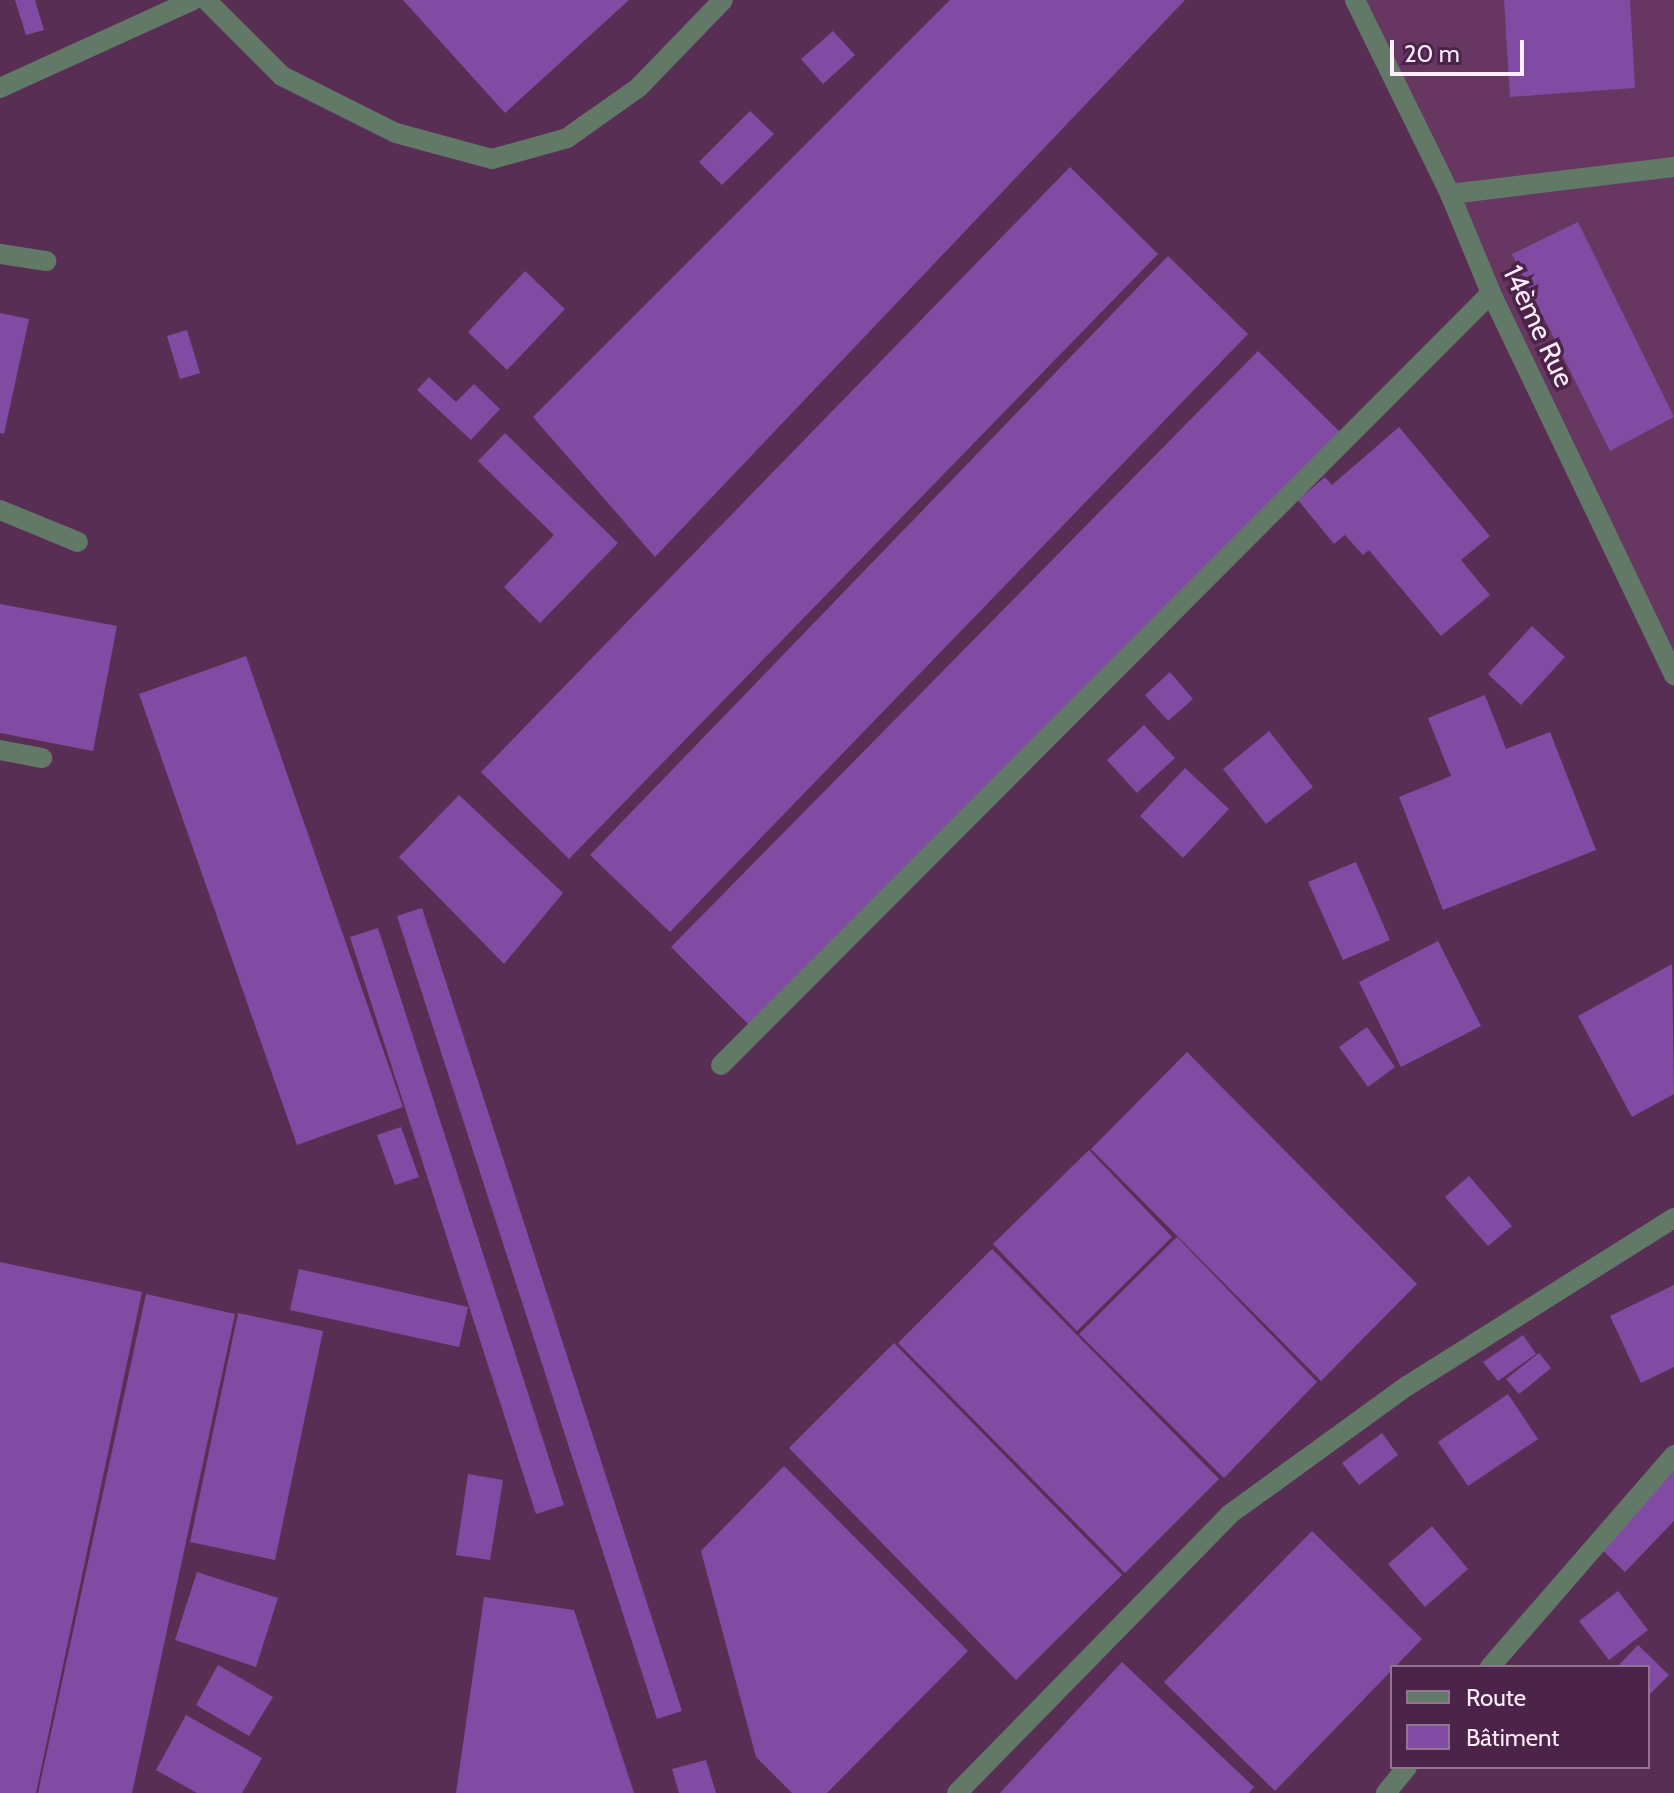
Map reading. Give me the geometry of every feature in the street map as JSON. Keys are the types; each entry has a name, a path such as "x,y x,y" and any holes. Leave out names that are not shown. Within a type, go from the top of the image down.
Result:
{"street":[{"path":"0,88 193,0"},
{"path":"206,0 282,76 396,133 492,159 567,138 638,88 723,0"},
{"name":"14ème Rue","path":"1355,0 1450,194 1491,293 1674,675"},
{"path":"1450,194 1674,167"},
{"path":"0,254 46,261"},
{"path":"721,1065 1491,293"},
{"path":"0,510 78,542"},
{"path":"0,750 42,758"},
{"path":"957,1793 1230,1514 1407,1386 1674,1218"},
{"path":"1492,1665 1674,1455"},
{"path":"1386,1793 1405,1769"}],"shaded area":[{"path":"1363,0 1674,0 1674,653"}],"building":[{"path":"15,0 35,0 44,30 26,35"},
{"path":"403,0 629,0 505,113"},
{"path":"950,0 1185,0 655,557 533,417"},
{"path":"1504,0 1630,0 1635,88 1510,97"},
{"path":"833,31 855,55 823,84 801,59"},
{"path":"750,111 774,134 722,185 699,162"},
{"path":"1070,167 1158,254 569,859 481,772"},
{"path":"1578,222 1674,417 1610,451 1512,254"},
{"path":"1168,256 1248,334 670,932 590,855"},
{"path":"525,271 565,309 507,370 468,332"},
{"path":"0,313 29,319 4,434 0,433"},
{"path":"187,330 200,373 180,379 167,336"},
{"path":"1258,351 1341,433 753,1029 671,947"},
{"path":"429,377 456,402 474,384 500,409 471,440 417,390"},
{"path":"1399,427 1490,536 1461,560 1490,595 1441,636 1369,550 1363,555 1345,535 1334,544 1298,500 1325,477 1332,485"},
{"path":"505,433 618,543 540,623 504,587 554,535 478,461"},
{"path":"0,604 117,626 93,751 0,733"},
{"path":"1532,626 1565,657 1521,705 1488,674"},
{"path":"246,656 403,1107 297,1145 139,694"},
{"path":"1170,672 1193,699 1168,721 1145,695"},
{"path":"1485,695 1506,749 1550,732 1596,850 1443,910 1399,797 1451,776 1428,718"},
{"path":"1144,725 1175,758 1137,793 1107,760"},
{"path":"1269,731 1313,787 1266,824 1223,769"},
{"path":"1185,768 1229,809 1183,858 1140,816"},
{"path":"459,795 563,893 504,964 399,857"},
{"path":"1356,862 1390,940 1343,960 1308,882"},
{"path":"422,908 682,1711 657,1719 397,916"},
{"path":"378,928 564,1505 536,1514 350,937"},
{"path":"1438,941 1481,1026 1401,1067 1359,982"},
{"path":"1672,964 1674,1094 1632,1117 1578,1016"},
{"path":"1367,1027 1395,1067 1368,1087 1339,1047"},
{"path":"1187,1052 1417,1284 1321,1381 1091,1149"},
{"path":"401,1127 419,1177 395,1185 377,1135"},
{"path":"1089,1150 1172,1237 1077,1331 993,1244"},
{"path":"1469,1176 1512,1226 1488,1246 1445,1197"},
{"path":"1177,1237 1317,1382 1224,1478 1079,1334"},
{"path":"992,1249 1219,1479 1125,1573 898,1343"},
{"path":"0,1262 142,1292 36,1793 0,1793"},
{"path":"299,1269 468,1307 459,1347 290,1310"},
{"path":"1674,1285 1674,1367 1641,1383 1610,1316"},
{"path":"146,1294 235,1314 132,1793 38,1793"},
{"path":"238,1313 323,1331 275,1560 190,1542"},
{"path":"1523,1335 1536,1354 1498,1381 1483,1362"},
{"path":"894,1343 1122,1575 1016,1680 789,1448"},
{"path":"1539,1353 1551,1368 1519,1394 1506,1379"},
{"path":"1508,1394 1538,1439 1468,1486 1438,1442"},
{"path":"1382,1433 1398,1455 1359,1485 1342,1463"},
{"path":"784,1466 968,1651 827,1793 792,1793 756,1757 701,1551"},
{"path":"1674,1470 1674,1521 1625,1572 1600,1548"},
{"path":"468,1474 503,1480 490,1560 456,1555"},
{"path":"1432,1526 1468,1569 1425,1607 1388,1564"},
{"path":"1312,1531 1422,1639 1397,1665 1390,1665 1390,1672 1275,1791 1164,1682"},
{"path":"197,1572 278,1598 256,1667 175,1640"},
{"path":"1618,1591 1648,1630 1609,1660 1579,1621"},
{"path":"484,1597 574,1610 634,1793 456,1793"},
{"path":"1638,1645 1669,1675 1650,1694 1650,1665 1619,1665"},
{"path":"1122,1662 1254,1787 1249,1793 1000,1793"},
{"path":"218,1665 273,1697 249,1736 196,1705"},
{"path":"186,1715 262,1758 242,1793 197,1793 156,1770"},
{"path":"706,1760 716,1793 679,1793 672,1769"}]}
